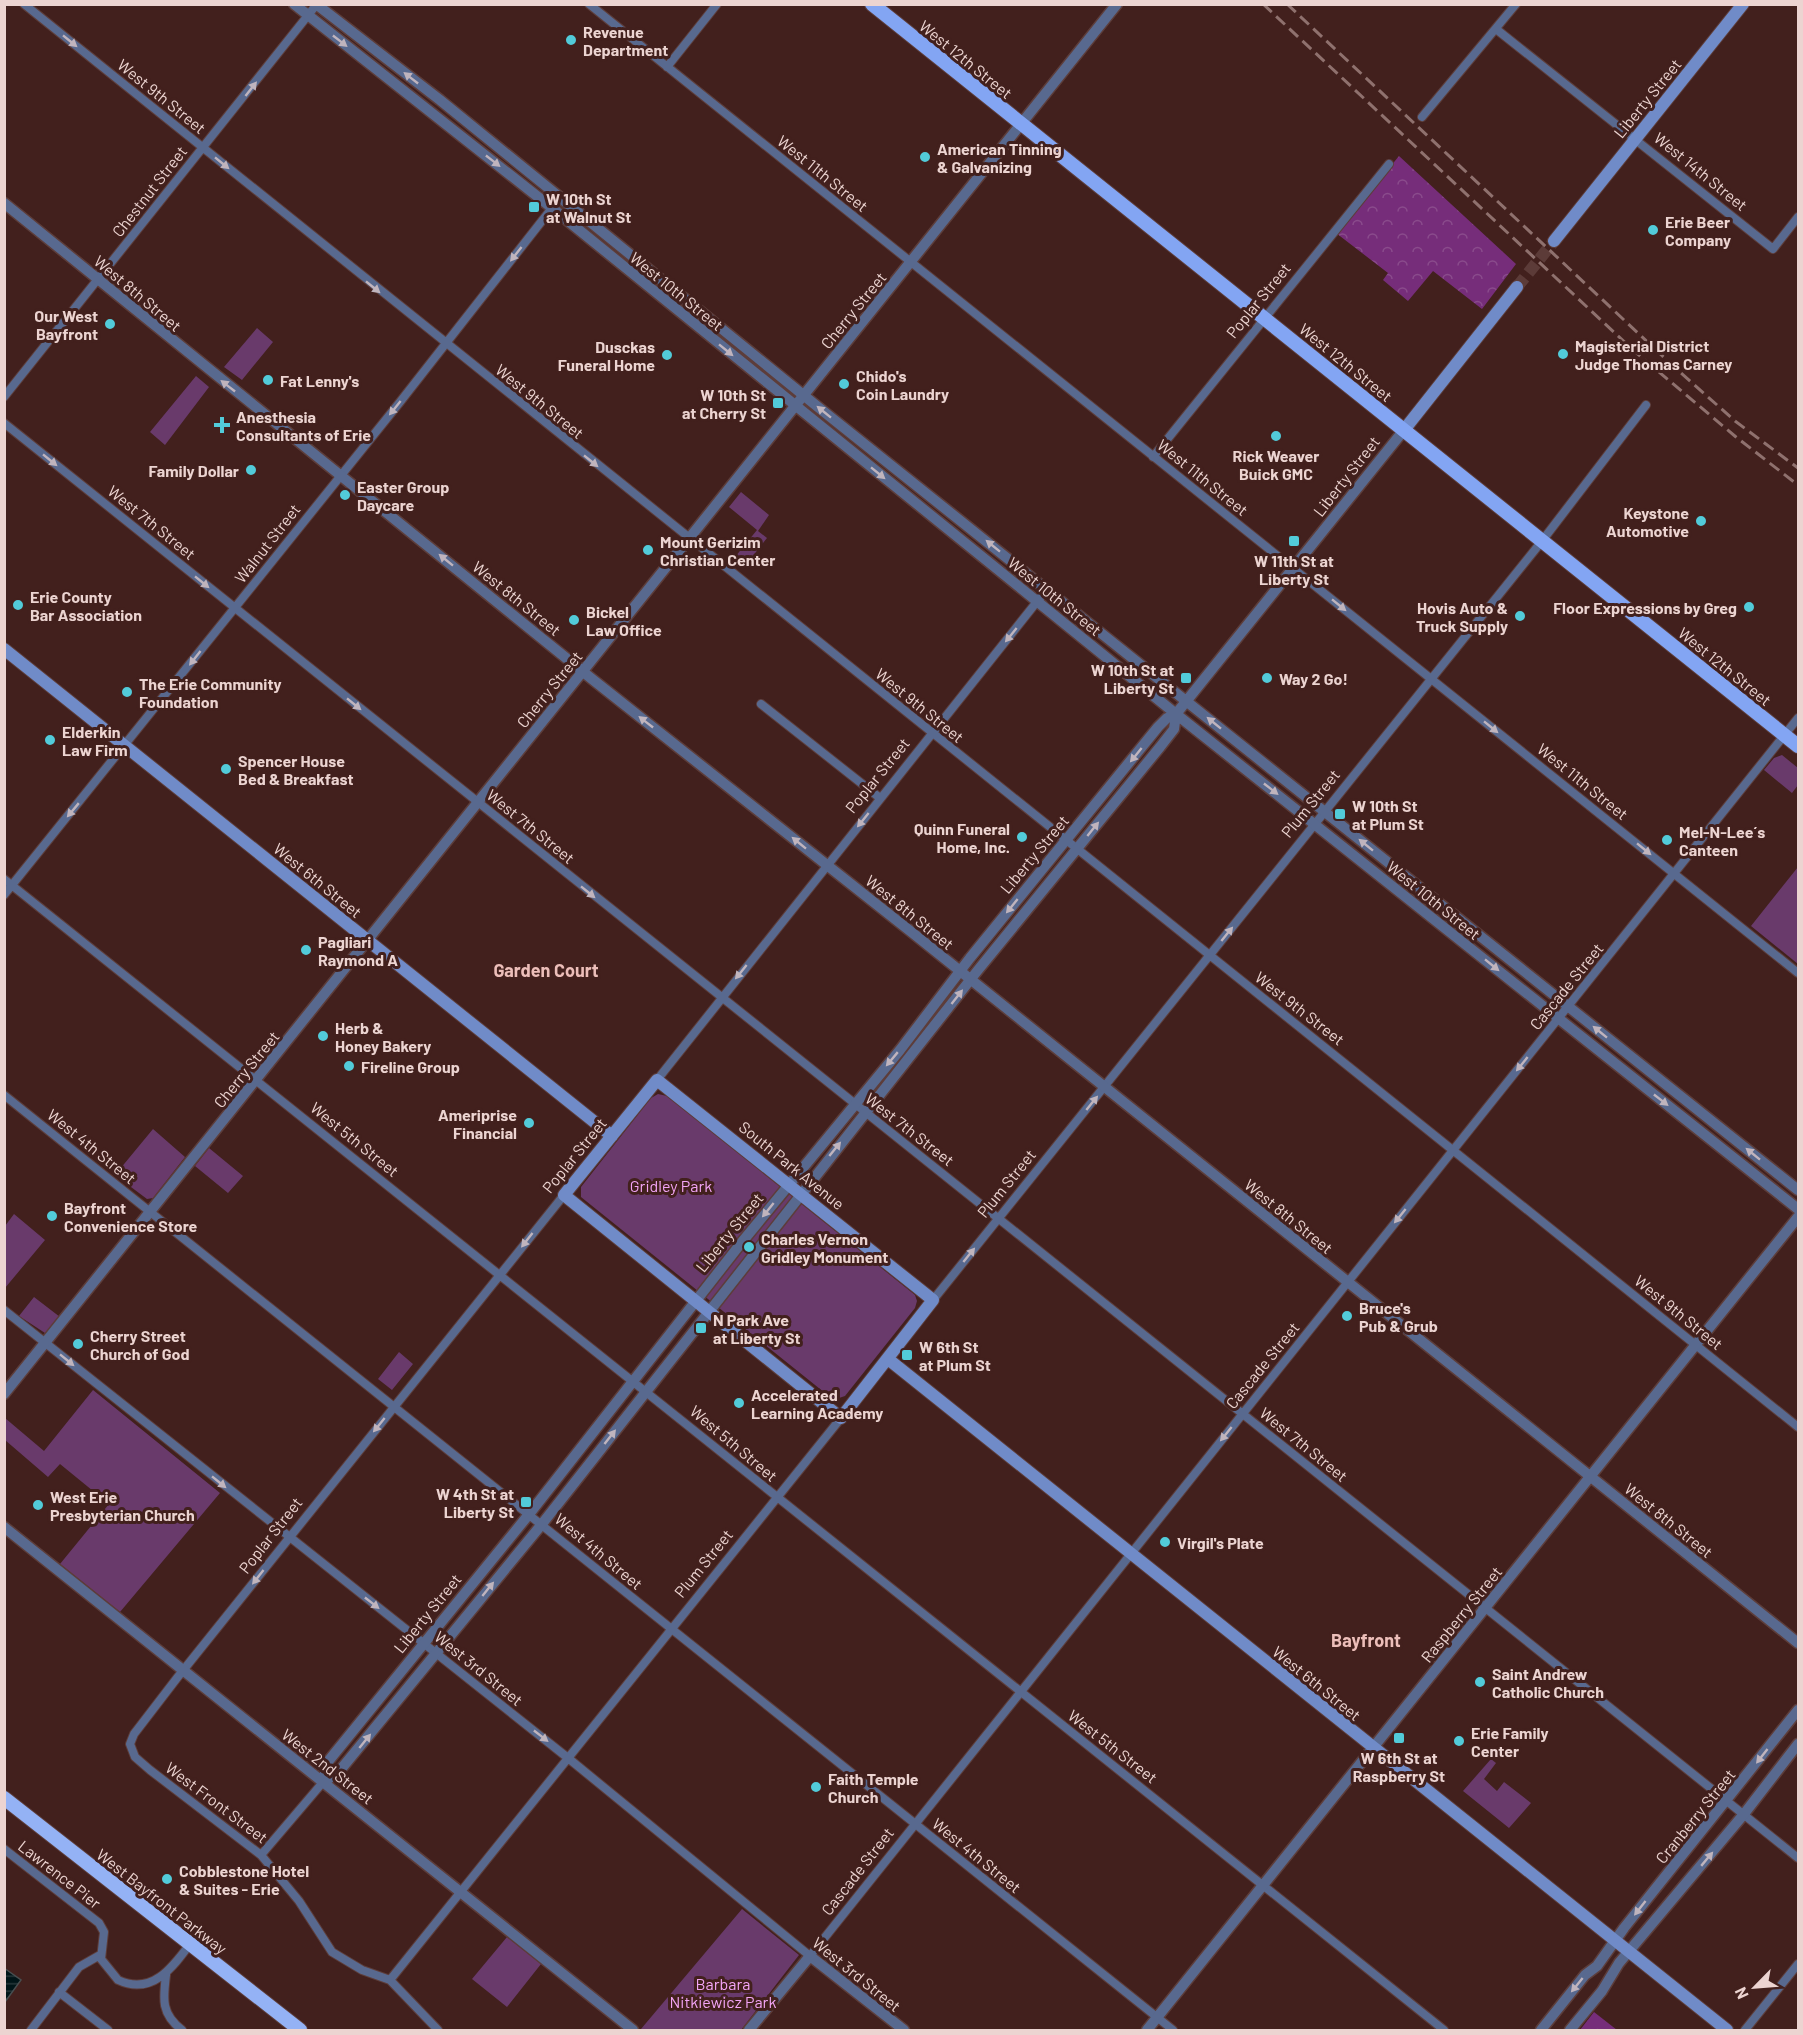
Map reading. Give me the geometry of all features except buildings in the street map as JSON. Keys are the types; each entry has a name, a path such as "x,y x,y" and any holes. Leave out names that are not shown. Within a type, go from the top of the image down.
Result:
{"highway":[{"name":"West Bayfront Parkway","path":"4,1798 300,2031"}],"main road":[{"name":"West 12th Street","path":"872,4 1798,746"},
{"name":"Liberty Street","path":"1554,241 1743,4"},
{"name":"Liberty Street","path":"1404,430 1517,287"},
{"name":"West 6th Street","path":"4,649 612,1136"},
{"name":"Poplar Street","path":"564,1195 657,1080"},
{"name":"South Park Avenue","path":"657,1080 933,1300"},
{"path":"564,1195 841,1418"},
{"name":"Plum Street","path":"841,1418 933,1300"},
{"name":"West 6th Street","path":"888,1359 1372,1749 1727,2031"}],"street":[{"name":"West 9th Street","path":"24,4 1798,1427"},
{"name":"West 10th Street","path":"294,4 552,208 1176,714 1798,1209"},
{"name":"West 11th Street","path":"589,4 1798,973"},
{"path":"667,67 717,4"},
{"name":"Cherry Street","path":"4,1394 1117,4"},
{"path":"1422,117 1516,4"},
{"name":"Chestnut Street","path":"4,397 317,5"},
{"name":"West 10th Street","path":"317,5 440,100 804,396 1798,1190"},
{"name":"West 14th Street","path":"1496,29 1773,249 1798,217"},
{"path":"430,112 440,100"},
{"name":"Poplar Street","path":"1153,457 1389,164"},
{"path":"552,208 560,198"},
{"name":"West 8th Street","path":"4,203 583,671 1798,1643"},
{"name":"Walnut Street","path":"4,895 126,746 552,208"},
{"path":"674,308 682,297"},
{"name":"Plum Street","path":"933,1300 1542,541 1646,405"},
{"name":"West 7th Street","path":"4,423 1798,1858"},
{"name":"Liberty Street","path":"324,1781 326,1764 530,1513 789,1184 900,1050 960,971 1158,727 1167,718 1176,714 1404,430"},
{"path":"916,503 925,492"},
{"name":"Poplar Street","path":"657,1080 1047,590"},
{"path":"761,704 880,798"},
{"name":"Liberty Street","path":"261,1855 324,1781 338,1774 542,1524 970,980 1174,729 1176,714"},
{"name":"Cascade Street","path":"749,2031 1798,718"},
{"name":"West 5th Street","path":"4,879 647,1390 776,1498 1444,2031"},
{"path":"1436,921 1445,909"},
{"path":"1645,1087 1654,1075"},
{"name":"West 4th Street","path":"4,1095 530,1513 671,1630 1173,2031"},
{"name":"Poplar Street","path":"130,1744 134,1734 183,1670 564,1195"},
{"name":"Raspberry Street","path":"1147,2031 1265,1887 1372,1749 1798,1217"},
{"name":"West 3rd Street","path":"4,1310 289,1538 436,1652 903,2031"},
{"name":"Plum Street","path":"390,1980 841,1418"},
{"name":"West 2nd Street","path":"4,1527 324,1781 633,2031"},
{"name":"Cranberry Street","path":"1541,2031 1615,1942 1798,1710"},
{"name":"West Front Street","path":"130,1744 135,1756 150,1770 261,1855 299,1901 333,1952 351,1964 390,1980 438,2031"},
{"path":"1570,2031 1629,1953 1744,1814 1798,1744"},
{"name":"Lawrence Pier","path":"4,1849 99,1923 104,1932 100,1955"},
{"path":"182,2031 168,2018 164,2007 166,1975 190,1944"},
{"path":"31,2031 79,1967 100,1955 108,1970 124,1983 138,1984 166,1975"},
{"path":"1744,2031 1798,1964"},
{"path":"58,1992 108,2031"}],"green space":[{"path":"1399,156 1516,264 1482,309 1433,271 1408,301 1383,280 1388,273 1336,233"},
{"path":"257,328 273,342 242,380 224,367"},
{"path":"196,376 209,387 165,445 150,432"},
{"path":"741,492 769,515 758,531 767,538 745,566 735,557 757,530 729,507"},
{"path":"1782,755 1798,768 1798,785 1792,793 1764,770 1774,758"},
{"path":"1798,867 1798,964 1751,926"},
{"name":"Gridley Park","path":"658,1094 667,1096 915,1295 917,1301 915,1308 845,1396 836,1399 830,1397 581,1197 581,1187 651,1098"},
{"path":"153,1129 185,1157 153,1198 147,1199 115,1175"},
{"path":"209,1148 243,1176 228,1193 195,1166"},
{"path":"14,1214 45,1240 5,1288 5,1226"},
{"path":"34,1297 60,1317 45,1333 19,1316"},
{"path":"399,1352 413,1364 392,1390 378,1379"},
{"path":"93,1390 220,1493 120,1612 60,1564 109,1504 60,1464 48,1477 5,1440 5,1418 44,1451"},
{"path":"1491,1759 1496,1763 1484,1779 1497,1791 1504,1782 1531,1803 1509,1828 1463,1791"},
{"name":"Barbara Nitkiewicz Park","path":"742,1909 799,1955 741,2030 641,2029"},
{"path":"507,1937 541,1964 507,2007 472,1979"},
{"path":"1594,2012 1617,2030 1580,2030"}],"shaded area":[{"path":"4,1968 21,1980 5,2002 4,2002"}],"tunnel":[{"path":"1517,287 1554,241"}],"railway":[{"path":"1263,4 1633,350 1736,437 1798,485"},
{"path":"1287,4 1671,364 1735,421 1798,468"}],"place":[{"name":"Revenue Department","path":"571,40"},
{"name":"American Tinning & Galvanizing","path":"925,157"},
{"name":"W 10th St at Walnut St","path":"534,207"},
{"name":"Erie Beer Company","path":"1653,230"},
{"name":"Our West Bayfront","path":"110,324"},
{"name":"Magisterial District Judge Thomas Carney","path":"1563,354"},
{"name":"Dusckas Funeral Home","path":"667,355"},
{"name":"Fat Lenny's","path":"268,380"},
{"name":"Chido's Coin Laundry","path":"844,384"},
{"name":"W 10th St at Cherry St","path":"778,403"},
{"name":"Anesthesia Consultants of Erie","path":"222,425"},
{"name":"Rick Weaver Buick GMC","path":"1276,436"},
{"name":"Family Dollar","path":"251,470"},
{"name":"Easter Group Daycare","path":"345,495"},
{"name":"Keystone Automotive","path":"1701,521"},
{"name":"W 11th St at Liberty St","path":"1294,541"},
{"name":"Mount Gerizim Christian Center","path":"648,550"},
{"name":"Erie County Bar Association","path":"18,605"},
{"name":"Floor Expressions by Greg","path":"1749,607"},
{"name":"Hovis Auto & Truck Supply","path":"1520,616"},
{"name":"Bickel Law Office","path":"574,620"},
{"name":"W 10th St at Liberty St","path":"1186,678"},
{"name":"Way 2 Go!","path":"1267,678"},
{"name":"The Erie Community Foundation","path":"127,692"},
{"name":"Elderkin Law Firm","path":"50,740"},
{"name":"Spencer House Bed & Breakfast","path":"226,769"},
{"name":"W 10th St at Plum St","path":"1340,814"},
{"name":"Quinn Funeral Home, Inc.","path":"1022,837"},
{"name":"Mel-N-Lee´s Canteen","path":"1667,840"},
{"name":"Pagliari Raymond A","path":"306,950"},
{"name":"Herb & Honey Bakery","path":"323,1036"},
{"name":"Fireline Group","path":"349,1066"},
{"name":"Ameriprise Financial","path":"529,1123"},
{"name":"Bayfront Convenience Store","path":"52,1216"},
{"name":"Charles Vernon Gridley Monument","path":"749,1247"},
{"name":"Bruce's Pub & Grub","path":"1347,1316"},
{"name":"N Park Ave at Liberty St","path":"701,1328"},
{"name":"Cherry Street Church of God","path":"78,1344"},
{"name":"W 6th St at Plum St","path":"907,1355"},
{"name":"Accelerated Learning Academy","path":"739,1403"},
{"name":"W 4th St at Liberty St","path":"526,1502"},
{"name":"West Erie Presbyterian Church","path":"38,1505"},
{"name":"Virgil's Plate","path":"1165,1542"},
{"name":"Saint Andrew Catholic Church","path":"1480,1682"},
{"name":"W 6th St at Raspberry St","path":"1399,1738"},
{"name":"Erie Family Center","path":"1459,1741"},
{"name":"Faith Temple Church","path":"816,1787"},
{"name":"Cobblestone Hotel & Suites - Erie","path":"167,1879"}],"district":[{"name":"Garden Court","path":"546,970"},
{"name":"Bayfront","path":"1366,1640"}]}
